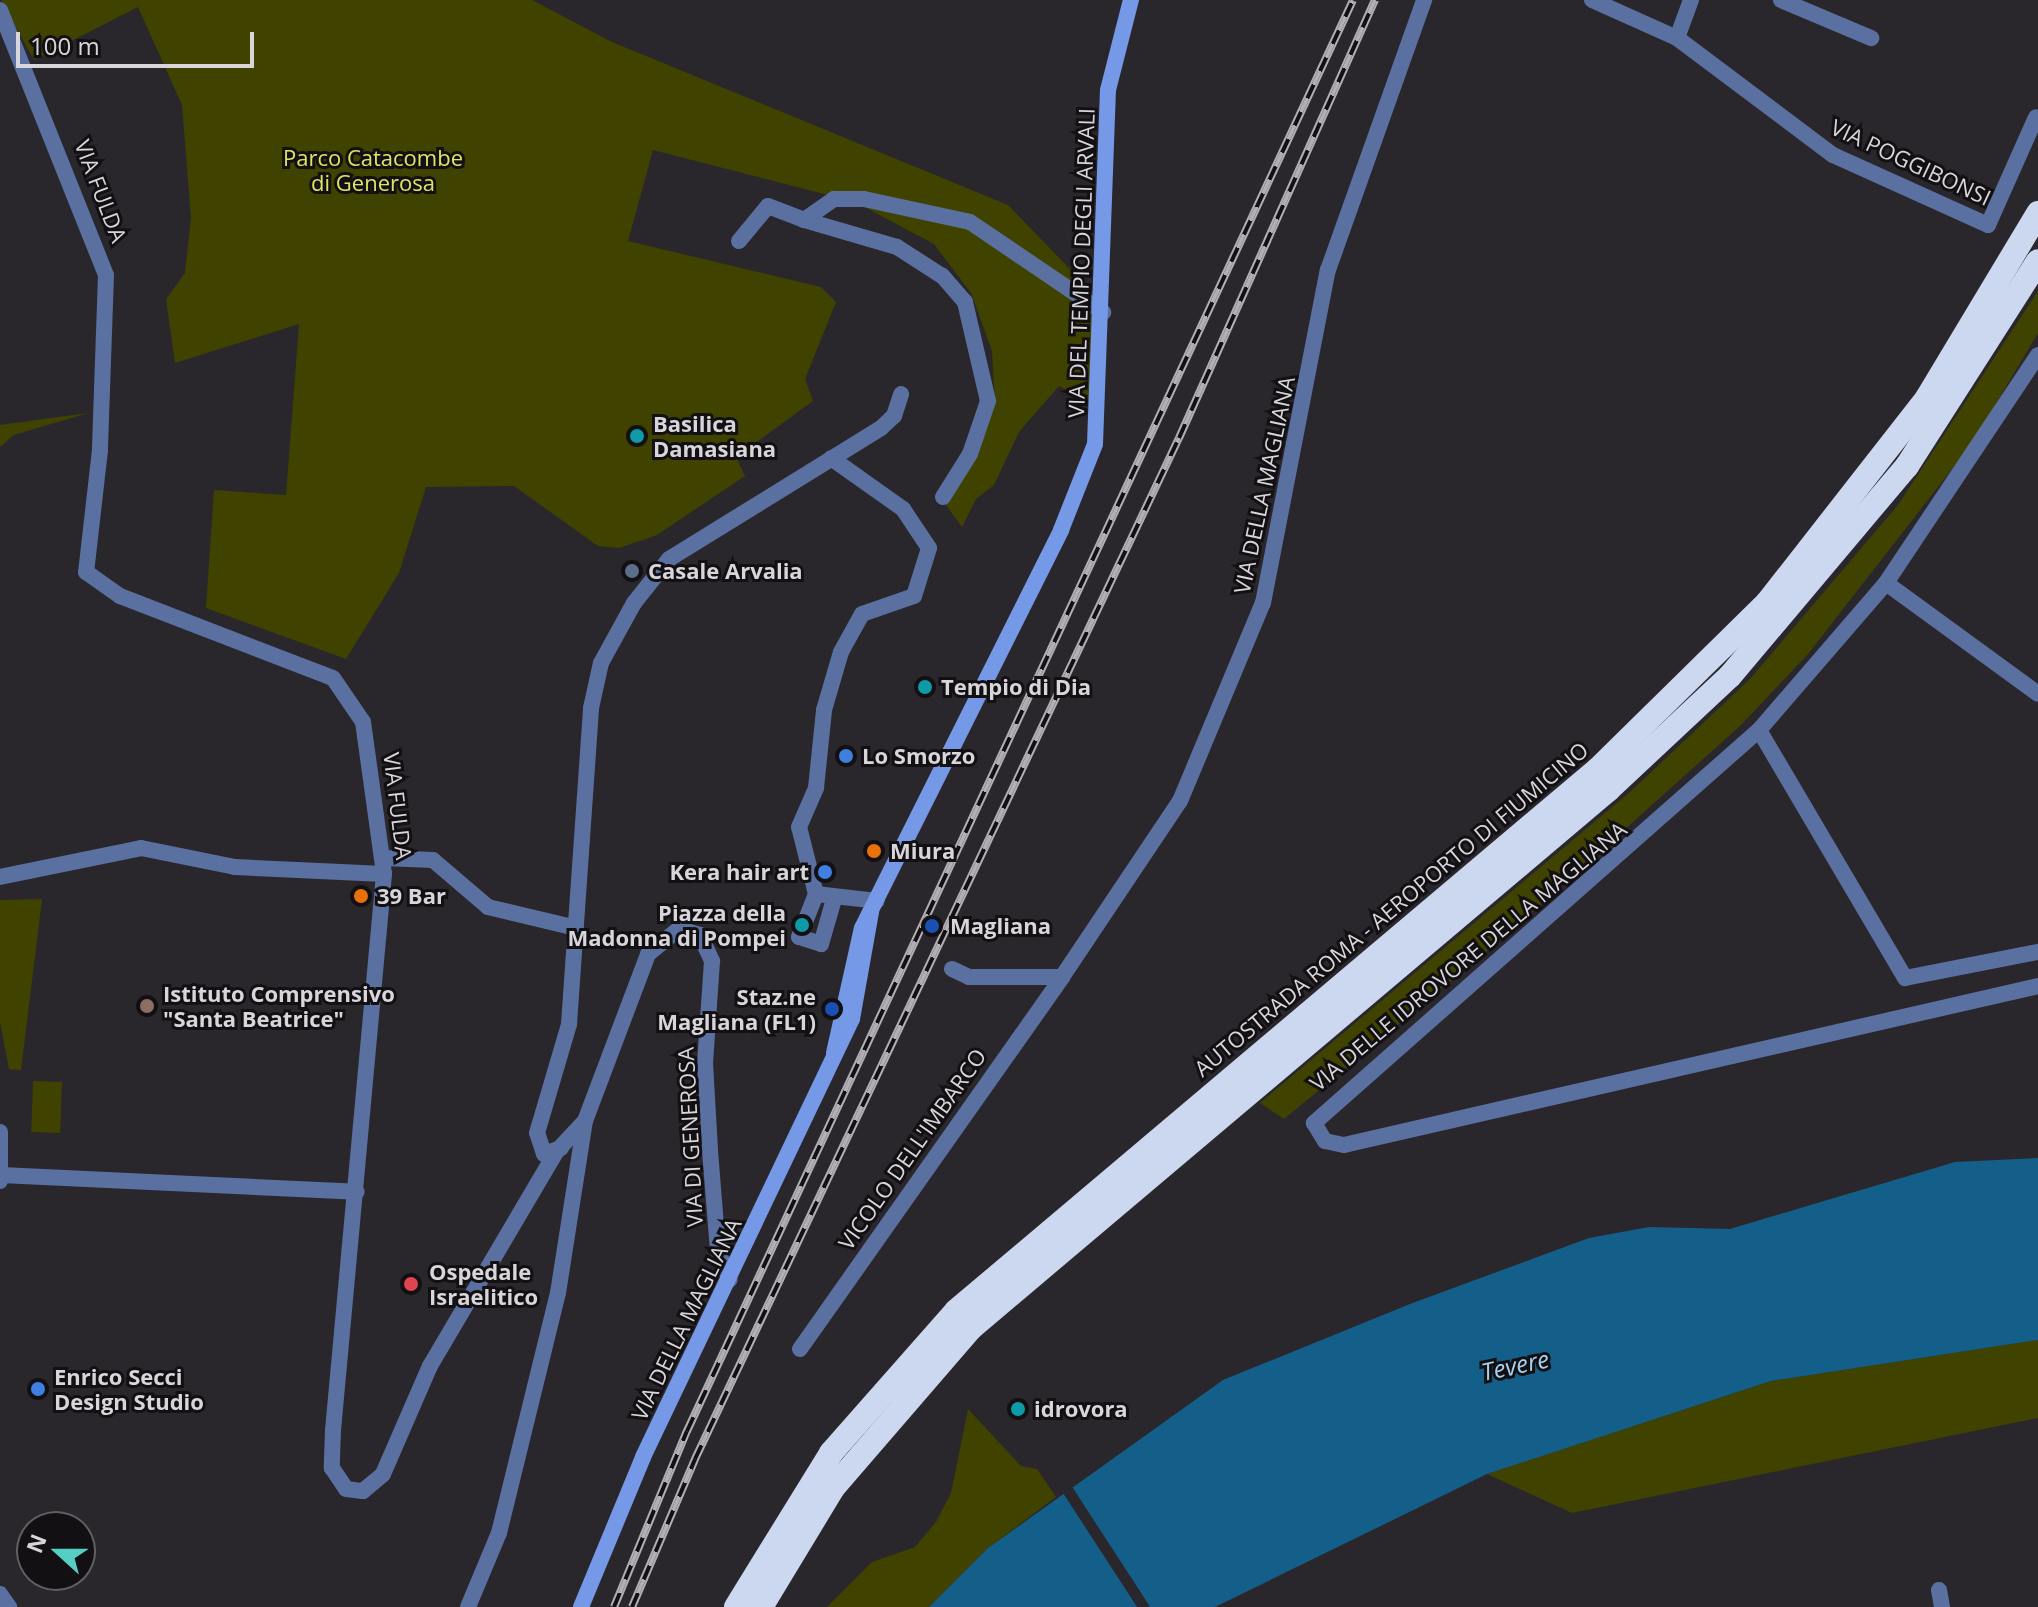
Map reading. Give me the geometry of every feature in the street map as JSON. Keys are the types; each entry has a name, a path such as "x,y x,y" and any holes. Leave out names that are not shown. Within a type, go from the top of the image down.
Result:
{"highway":[{"name":"AUTOSTRADA ROMA - AEROPORTO DI FIUMICINO","path":"736,1607 800,1498 997,1274 1587,778 1700,674 1797,569 1891,450 2038,213"},
{"name":"AUTOSTRADA ROMA - AEROPORTO DI FIUMICINO","path":"761,1607 888,1401 1012,1291 1608,790 1730,676 1907,466 2038,261"}],"main road":[{"name":"VIA DEL TEMPIO DEGLI ARVALI","path":"874,906 1076,497 1099,424 1108,90 1131,0"},
{"name":"VIA DELLA MAGLIANA","path":"581,1607 863,989 874,906"}],"street":[{"name":"VIA DELLA MAGLIANA","path":"1062,977 1167,826 1243,659 1275,556 1328,270 1424,0"},
{"path":"1592,0 1677,38 1691,0"},
{"path":"1781,0 1871,38"},
{"name":"VIA FULDA","path":"0,10 106,275 100,450 86,572 120,596 345,687 363,722 384,866 332,1461 338,1482 356,1492 373,1486 388,1466 430,1366 556,1152 585,1121"},
{"name":"VIA POGGIBONSI","path":"1677,38 1833,155 1988,225 2036,117"},
{"path":"804,220 834,199 864,199 970,222 1103,312"},
{"path":"739,241 768,206 804,220 897,247 942,276 965,302 988,401 970,454 943,497"},
{"name":"VIA DELLE IDROVORE DELLA MAGLIANA","path":"2038,355 1886,583 1759,730 1321,1110 1314,1123 1319,1135 1344,1145 2038,986"},
{"path":"585,1155 576,1142 556,1152 540,1151 537,1133 569,1024 593,695 617,631 676,553 888,423 901,394"},
{"path":"831,458 903,509 929,548 914,596 862,614 841,652 824,710 816,788 799,827 816,894 799,937 821,944 834,899"},
{"path":"1886,583 2038,694"},
{"path":"1759,730 1905,978 2038,952"},
{"path":"0,877 141,848 235,867 384,866 433,860 488,907 576,928"},
{"path":"816,894 874,906"},
{"name":"VIA DI GENEROSA","path":"468,1607 499,1533 585,1155 585,1121 651,948 673,930 696,932 712,961 705,1063 718,1251 730,1280"},
{"path":"952,969 969,977 1062,977"},
{"name":"VICOLO DELL'IMBARCO","path":"800,1349 1062,977"},
{"path":"0,1132 0,1181"},
{"path":"1,1175 357,1192"},
{"path":"1939,1590 1942,1607"},
{"path":"0,1594 9,1607"}],"green space":[{"name":"Parco Catacombe di Generosa","path":"1,0 532,0 612,42 1008,205 1093,293 1095,404 1059,386 1019,432 994,485 976,499 962,527 946,505 995,405 992,351 971,293 934,244 855,202 653,150 628,241 821,287 836,302 805,379 813,401 736,457 745,476 657,535 619,548 598,546 514,486 426,487 399,573 346,659 206,608 214,490 286,495 299,324 175,363 166,299 185,273 191,218 182,105 138,7 34,60"},
{"path":"2038,291 2038,333 1973,442 1808,654 1741,725 1517,926 1284,1119 1260,1103 1630,792 1750,679 1898,505"},
{"path":"88,413 14,435 0,447 0,425"},
{"path":"42,899 21,1070 9,1069 0,1022 0,900"},
{"path":"33,1081 62,1082 60,1133 31,1132"},
{"path":"2038,1340 2038,1418 1572,1513 1487,1474 1771,1381"},
{"path":"968,1409 1021,1466 1037,1469 1056,1497 988,1548 929,1607 827,1607 872,1562 915,1547 936,1522 951,1493"}],"water":[{"name":"Tevere","path":"2038,1158 2038,1340 1771,1381 1487,1474 1215,1607 929,1607 988,1548 1223,1380 1410,1304 1589,1238 1649,1227 1730,1229 1955,1162"}],"pier":[{"path":"1069,1482 1150,1606 1137,1607 1060,1488"}],"railway":[{"path":"614,1607 687,1431 1353,0"},
{"path":"632,1607 695,1459 1179,438 1375,0"}],"place":[{"name":"Basilica Damasiana","path":"637,436"},
{"name":"Casale Arvalia","path":"632,571"},
{"name":"Tempio di Dia","path":"925,687"},
{"name":"Lo Smorzo","path":"846,756"},
{"name":"Miura","path":"874,851"},
{"name":"Kera hair art","path":"825,872"},
{"name":"39 Bar","path":"361,896"},
{"name":"Piazza della Madonna di Pompei","path":"802,925"},
{"name":"Magliana","path":"932,926"},
{"name":"Istituto Comprensivo \"Santa Beatrice\"","path":"147,1006"},
{"name":"Staz.ne Magliana (FL1)","path":"832,1009"},
{"name":"Ospedale Israelitico","path":"411,1284"},
{"name":"Enrico Secci Design Studio","path":"38,1389"},
{"name":"idrovora","path":"1018,1409"}]}
